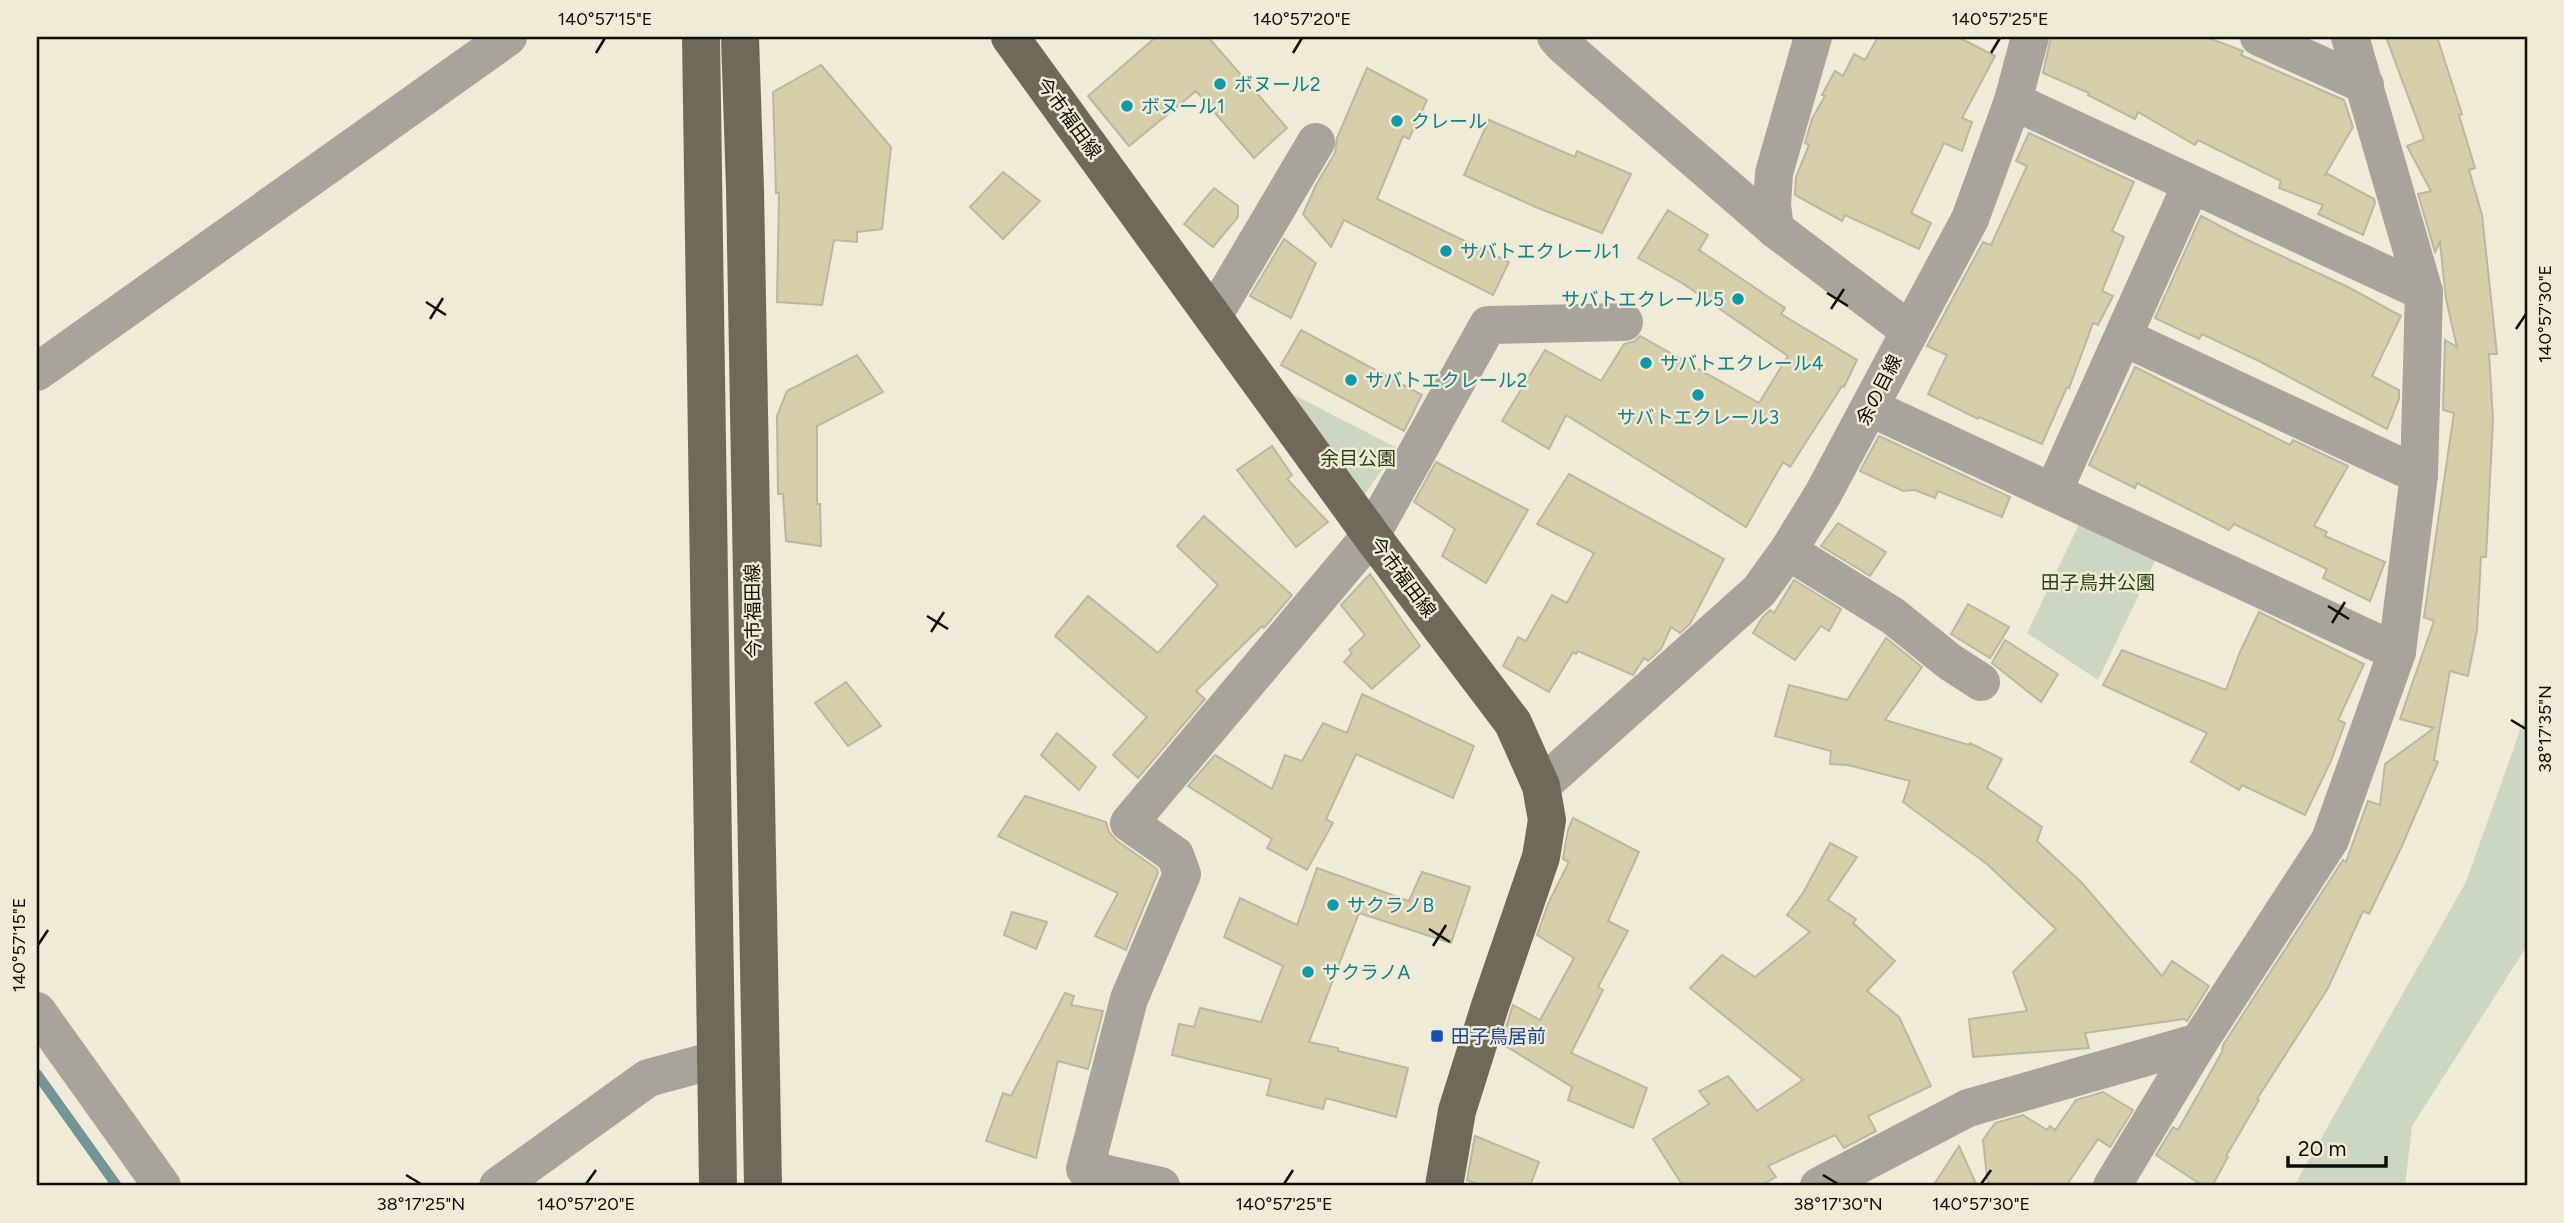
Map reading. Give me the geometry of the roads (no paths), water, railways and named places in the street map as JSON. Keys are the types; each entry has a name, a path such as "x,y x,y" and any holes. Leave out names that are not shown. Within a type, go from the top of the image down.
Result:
{"main road":[{"path":"701,37 718,1186"},
{"name":"今市福田線","path":"740,37 763,1186"},
{"name":"今市福田線","path":"1010,37 1371,535 1513,723 1541,786 1546,820 1541,857 1457,1111 1444,1186"}],"street":[{"path":"37,372 508,37"},
{"name":"余の目線","path":"1541,786 1759,591 1824,494 1910,331 1775,229 1556,37"},
{"path":"1775,229 1772,205 1774,173 1813,37"},
{"path":"1910,331 1970,219 2013,101 2029,37"},
{"path":"2259,37 2365,85"},
{"path":"2112,1186 2199,1042 2330,840 2397,652 2419,475 2424,292 2350,37"},
{"path":"2013,101 2424,292"},
{"path":"1213,316 1316,142"},
{"path":"2053,492 2191,184"},
{"path":"1161,1186 1073,1178 1129,999 1182,874 1175,855 1129,823 1371,535 1488,325 1624,322"},
{"path":"2123,337 2419,475"},
{"path":"1871,408 2397,652"},
{"path":"1788,551 1893,617 1950,662 1981,682"},
{"path":"37,1011 162,1186"},
{"path":"1819,1186 1968,1108 2199,1042"},
{"path":"498,1186 648,1078 715,1060"}],"waterway":[{"path":"37,1074 117,1186"}],"place":[{"name":"ボヌール2","path":"1220,84"},
{"name":"ボヌール1","path":"1127,106"},
{"name":"クレール","path":"1397,121"},
{"name":"サバトエクレール1","path":"1446,251"},
{"name":"サバトエクレール5","path":"1738,299"},
{"name":"サバトエクレール4","path":"1646,363"},
{"name":"サバトエクレール2","path":"1351,380"},
{"name":"サバトエクレール3","path":"1698,395"},
{"name":"サクラノB","path":"1333,905"},
{"name":"サクラノA","path":"1308,972"},
{"name":"田子鳥居前","path":"1437,1036"}],"park label":[{"name":"余目公園","path":"1358,458"},
{"name":"田子鳥井公園","path":"2098,582"}]}
